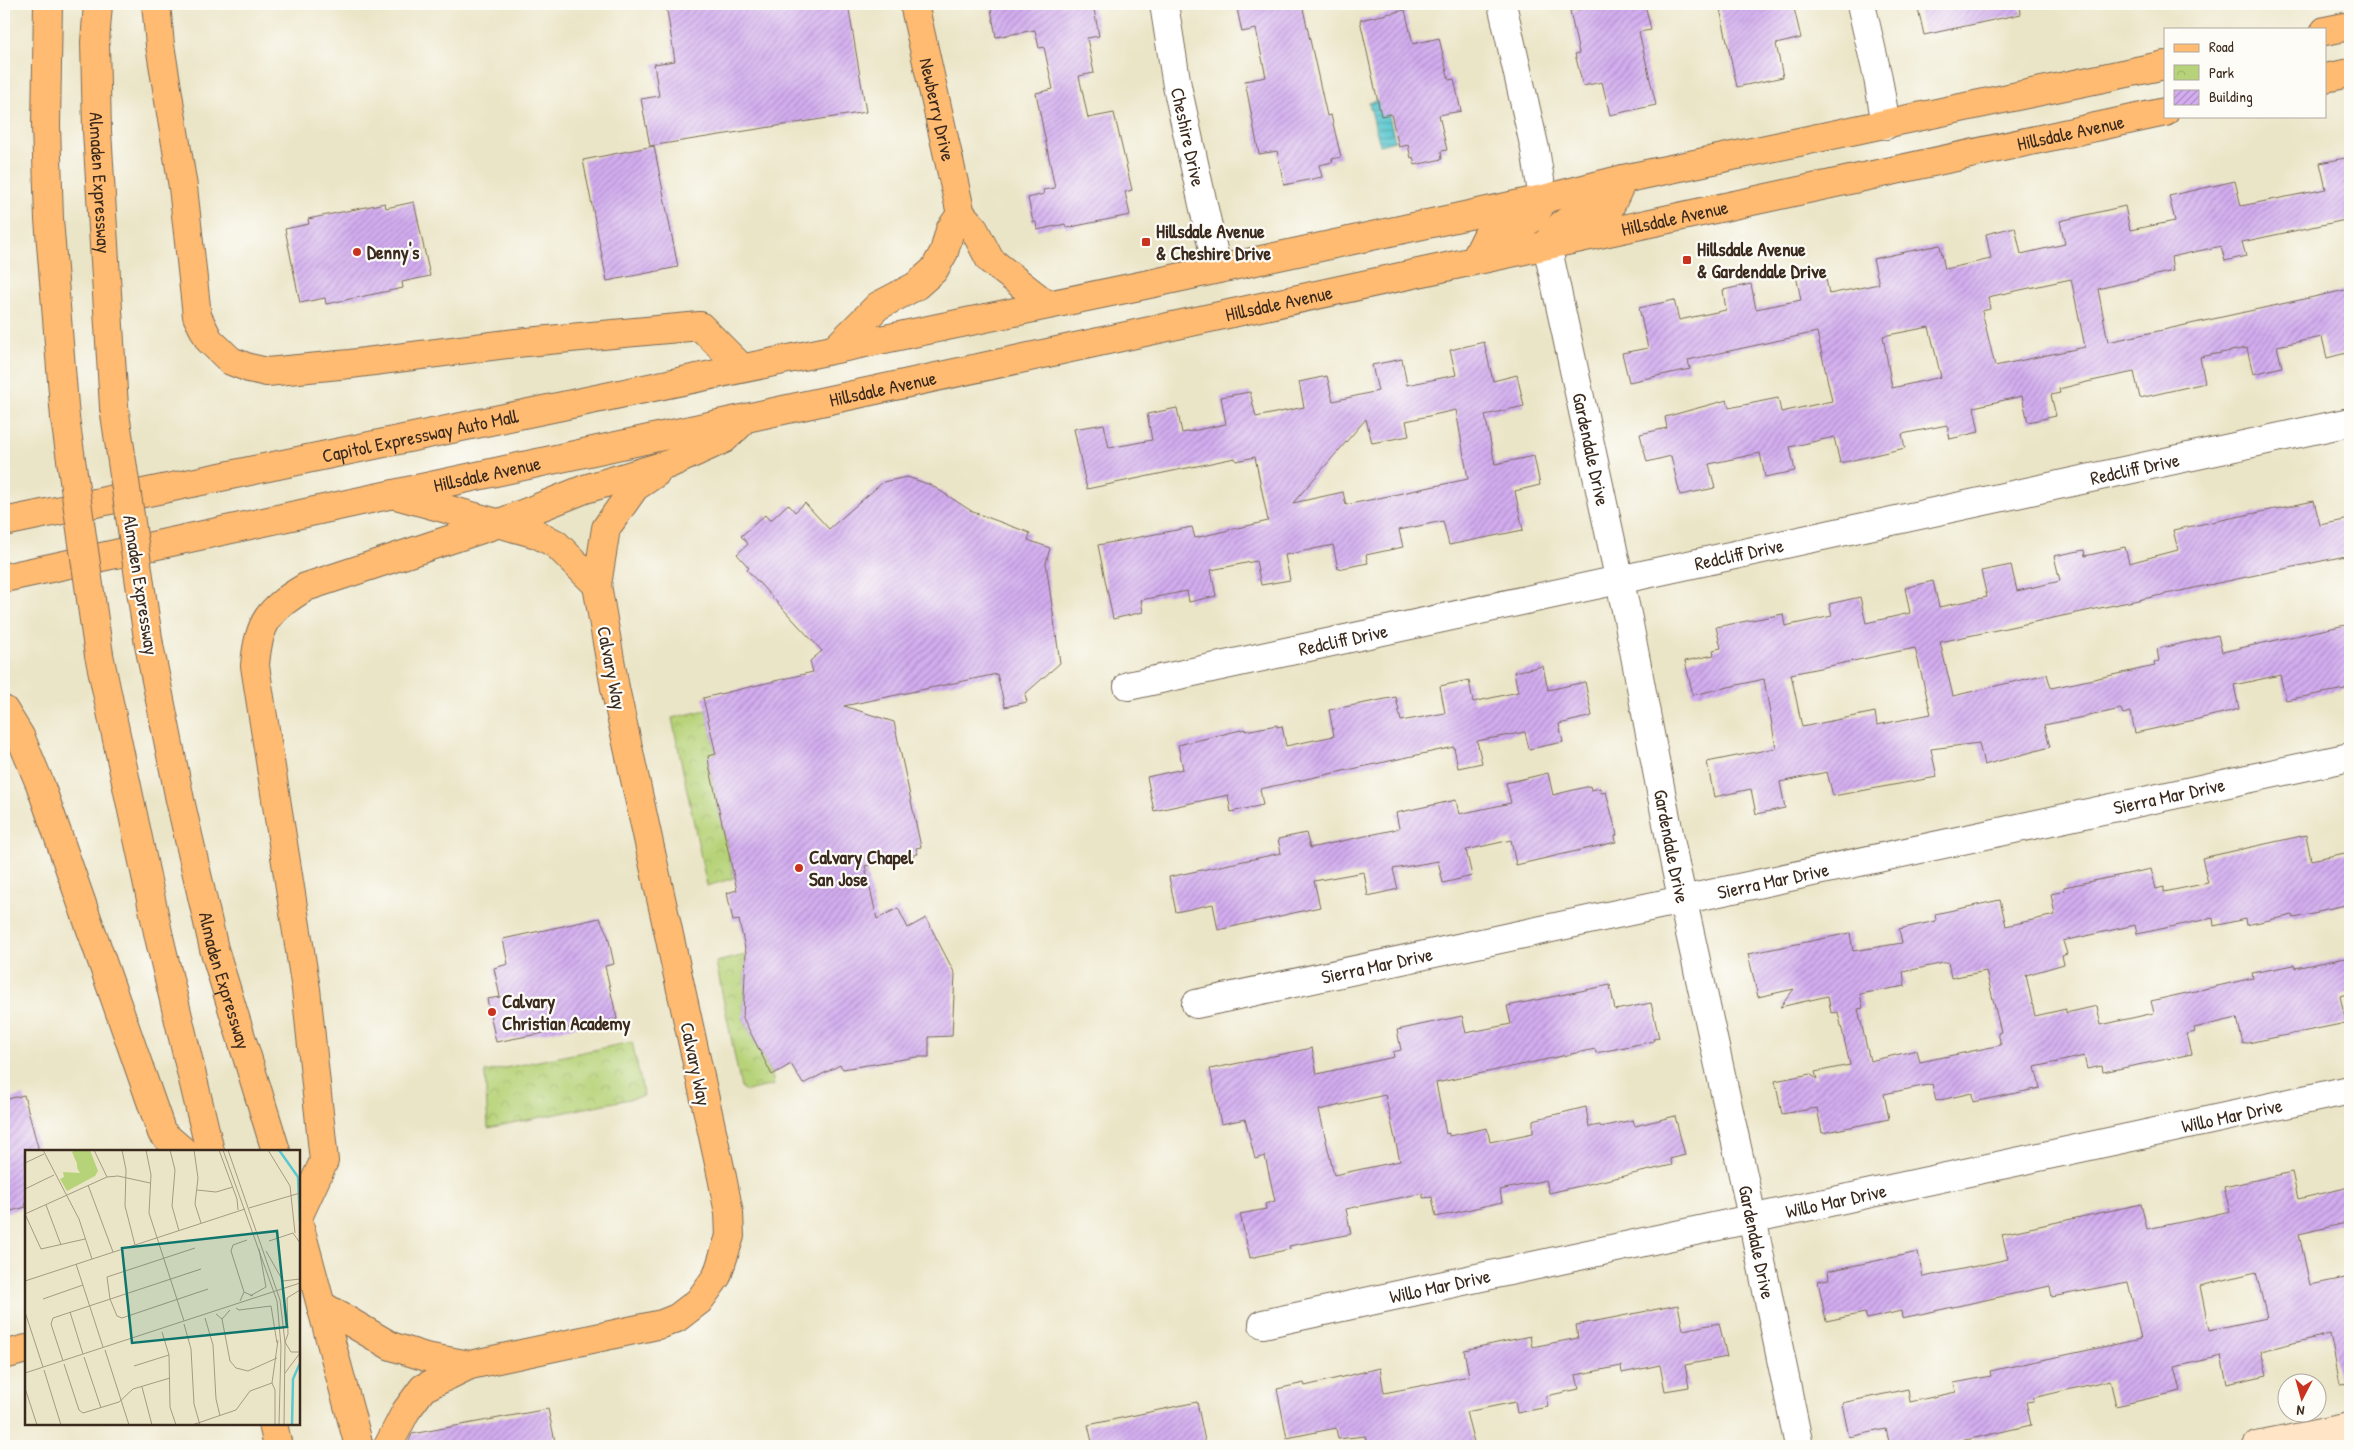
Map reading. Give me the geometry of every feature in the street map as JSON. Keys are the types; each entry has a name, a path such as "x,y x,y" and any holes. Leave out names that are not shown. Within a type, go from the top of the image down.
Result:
{"main road":[{"path":"48,4 46,126 49,219 65,418 99,655 159,937 210,1150"},
{"name":"Almaden Expressway","path":"98,4 95,42 97,131 114,407 149,644 180,800 214,949 276,1150"},
{"path":"156,4 160,46 182,187 197,316 209,340 231,361 267,372 350,364 516,343 700,326 742,368"},
{"name":"Newberry Drive","path":"914,4 960,214"},
{"path":"2326,31 2350,26"},
{"path":"835,348 1543,199 1623,179 2164,65"},
{"path":"2326,78 2350,73"},
{"name":"Hillsdale Avenue","path":"391,494 2164,112"},
{"path":"1547,245 1553,231 1568,219 1609,209 1623,179"},
{"path":"1475,260 1487,236 1521,228 1538,211 1543,199"},
{"path":"835,348 878,306 916,286 934,270 944,252 950,230 960,214 973,227 990,260 1046,304"},
{"name":"Capitol Expressway Auto Mall","path":"4,522 835,348"},
{"path":"300,1213 324,1160 306,989 255,666 258,636 271,612 306,587 500,523 585,489 669,464 724,440 744,419"},
{"name":"Calvary Way","path":"470,1365 627,1333 677,1318 699,1301 717,1276 730,1236 729,1213 722,1177 616,688 597,585 606,528 609,522 636,487 669,464"},
{"path":"4,578 391,494 537,534 556,544 597,585"},
{"path":"4,710 20,736 40,784 162,1133 182,1150"},
{"path":"300,1228 359,1446"},
{"path":"321,1305 391,1346 426,1357 470,1365"},
{"path":"4,1355 25,1349"},
{"path":"388,1446 406,1411 423,1388 470,1365"},
{"path":"273,1425 278,1446"}],"street":[{"name":"Cheshire Drive","path":"1164,4 1177,86 1218,268"},
{"path":"1502,4 1535,149 1543,199"},
{"path":"1862,4 1886,125"},
{"name":"Gardendale Drive","path":"1547,245 1619,579 1682,899 1799,1446"},
{"name":"Redcliff Drive","path":"1128,686 2350,422"},
{"name":"Sierra Mar Drive","path":"1196,1004 2350,756"},
{"name":"Willo Mar Drive","path":"1263,1324 2350,1090"},
{"path":"2257,1446 2350,1427"}],"green space":[{"path":"706,710 716,754 709,765 734,878 707,886 672,718"},
{"path":"746,955 743,1018 772,1075 774,1085 746,1091 741,1088 716,962"},
{"path":"632,1042 644,1096 488,1128 485,1072"}],"water":[{"path":"1385,99 1395,141 1380,145 1369,103"}],"building":[{"path":"666,4 848,4 866,112 650,146 641,99 659,96 654,64 675,61"},
{"path":"990,4 1093,4 1099,36 1087,38 1094,73 1079,76 1088,118 1114,113 1132,190 1125,192 1130,215 1066,228 1065,224 1037,230 1036,222 1033,222 1028,198 1044,194 1043,190 1055,188 1036,93 1053,89 1044,47 1039,48 1035,30 996,37"},
{"path":"1236,4 1302,4 1327,116 1331,115 1341,157 1332,159 1333,162 1319,165 1322,177 1284,185 1277,151 1259,154 1245,81 1266,77 1256,29 1242,32"},
{"path":"1605,4 1645,4 1651,30 1639,32 1656,105 1610,115 1602,82 1583,86 1575,54 1579,53 1570,11"},
{"path":"1719,4 1793,4 1801,38 1776,44 1783,77 1737,87"},
{"path":"1917,4 2020,4 2021,14 1924,35"},
{"path":"1405,10 1413,44 1439,38 1449,80 1454,79 1461,111 1439,115 1447,150 1441,151 1442,159 1415,165 1408,145 1399,147 1391,114 1381,116 1360,20"},
{"path":"654,146 678,267 607,281 583,160"},
{"path":"2350,157 2350,219 2242,242 2246,256 2225,261 2221,246 2171,257 2173,271 2098,289 2108,342 2350,289 2350,352 2327,358 2322,337 2277,346 2282,367 2253,374 2247,348 2200,357 2205,383 2140,398 2134,372 2087,382 2059,389 2060,393 2051,395 2056,416 2028,422 2022,396 1974,407 1979,432 1950,439 1947,425 1902,434 1905,448 1840,463 1834,437 1790,447 1795,471 1765,477 1760,453 1709,464 1715,488 1680,495 1671,456 1647,462 1640,434 1667,428 1665,417 1727,400 1729,408 1778,398 1781,412 1832,401 1817,332 1688,360 1690,369 1629,382 1622,353 1648,348 1639,308 1674,300 1679,320 1726,310 1723,290 1751,284 1756,309 1801,300 1796,275 1824,269 1829,294 1879,284 1873,259 1940,245 1945,269 1991,259 1986,234 2015,227 2021,254 2065,244 2060,221 2125,206 2130,230 2175,221 2169,196 2235,181 2241,206 2326,189 2320,163","holes":["2071,279 2085,347 1995,366 1982,311 1990,309 1988,297","1929,327 1941,377 1892,388 1883,336"]},
{"name":"Denny's","path":"414,202 430,276 402,282 403,288 326,304 325,298 300,303 285,229 309,224 308,219 385,203 386,208"},
{"path":"1484,342 1493,381 1517,375 1524,406 1485,415 1495,464 1534,456 1540,485 1515,491 1523,530 1449,545 1443,521 1399,530 1403,547 1366,555 1368,563 1338,569 1333,545 1285,555 1290,580 1261,585 1256,561 1211,570 1216,596 1189,602 1187,591 1141,600 1143,612 1113,619 1098,545 1192,527 1195,538 1268,521 1255,457 1236,461 1235,458 1087,489 1074,429 1104,424 1109,448 1152,440 1147,414 1177,408 1182,433 1226,424 1221,397 1250,392 1256,417 1304,407 1299,382 1327,376 1333,401 1378,391 1372,365 1402,359 1407,385 1456,375 1450,350","holes":["1456,410 1468,479 1346,505 1343,492 1293,503 1366,419 1372,443 1409,436 1406,421"]},
{"path":"907,477 931,485 973,512 1030,533 1028,540 1050,548 1046,563 1060,663 1025,694 1027,702 1005,707 997,674 844,706 894,722 921,847 916,848 918,854 865,866 877,919 898,908 908,928 926,918 955,974 952,1036 929,1037 929,1057 916,1057 843,1069 840,1065 803,1084 791,1064 772,1075 743,1018 746,953 739,920 733,921 727,893 737,890 709,765 708,756 716,754 703,698 813,672 810,661 822,651 747,570 749,568 737,554 748,544 741,536 765,515 770,521 788,504 795,512 805,503 829,529 883,482"},
{"path":"2314,501 2320,525 2350,519 2350,555 1940,642 1953,696 2047,674 2051,688 2155,666 2154,663 2159,661 2157,649 2218,635 2222,652 2350,624 2350,688 2286,700 2280,675 2234,685 2239,709 2135,733 2131,712 2123,714 2121,709 2044,725 2050,747 1984,765 1979,743 1931,749 1937,777 1833,796 1827,772 1780,782 1785,808 1756,814 1751,789 1714,797 1707,762 1776,748 1764,679 1693,695 1685,661 1714,655 1713,650 1721,648 1716,627 1783,614 1785,626 1832,616 1829,604 1860,597 1866,623 1910,613 1905,588 1933,581 1939,607 1987,597 1981,571 2011,565 2017,591 2060,581 2054,556 2084,550 2085,556 2125,547 2129,563 2178,550 2173,530","holes":["1915,648 1931,714 1877,725 1875,712 1802,727 1791,674"]},
{"path":"1543,666 1548,690 1585,682 1592,716 1559,724 1563,742 1529,749 1525,732 1477,741 1482,763 1458,768 1454,747 1260,789 1263,805 1231,812 1228,795 1154,811 1147,777 1183,769 1178,745 1245,729 1245,731 1277,725 1277,727 1282,726 1286,746 1334,736 1329,710 1396,697 1401,721 1445,713 1440,686 1469,680 1473,702 1518,692 1514,672"},
{"path":"1548,773 1553,795 1590,786 1591,790 1600,788 1601,793 1606,792 1617,835 1615,836 1616,842 1516,865 1511,840 1466,850 1472,876 1443,883 1438,861 1393,869 1398,889 1368,896 1364,872 1314,881 1320,907 1218,930 1213,904 1176,912 1169,877 1281,853 1278,839 1306,833 1310,848 1393,830 1399,828 1396,813 1456,800 1459,814 1511,803 1506,783"},
{"path":"2306,835 2311,860 2350,852 2350,904 2294,918 2293,915 2246,925 2245,919 2214,926 2213,918 2137,934 2135,925 2063,941 2067,954 2062,956 2064,964 2026,975 2035,1016 2066,1009 2066,1013 2097,1006 2101,1025 2154,1013 2151,1001 2253,978 2252,973 2294,965 2295,968 2350,957 2350,993 2340,996 2346,1023 2243,1044 2237,1018 2194,1028 2195,1032 2187,1034 2192,1054 2103,1072 2102,1066 2087,1069 2084,1056 2035,1067 2040,1088 1973,1102 1972,1093 1936,1101 1932,1084 1884,1094 1889,1119 1822,1133 1817,1108 1782,1114 1775,1081 1810,1074 1817,1079 1815,1072 1850,1065 1838,1012 1831,1013 1828,996 1780,1007 1794,989 1758,997 1748,954 1850,933 1853,951 1902,943 1899,929 1936,921 1935,914 2000,900 2006,926 2055,915 2051,894 2065,891 2064,887 2151,869 2156,889 2164,887 2164,892 2208,883 2202,858","holes":["1948,962 1951,978 1986,971 2001,1032 1998,1033 2001,1045 1920,1062 1917,1050 1870,1061 1858,1009 1863,1008 1860,994 1905,986 1903,972"]},
{"name":"Calvary Christian Academy","path":"600,918 608,936 614,964 605,966 617,1019 496,1042 487,999 500,997 494,968 508,964 503,939"},
{"path":"1610,985 1615,1010 1651,1003 1659,1038 1653,1039 1654,1041 1596,1053 1595,1049 1436,1083 1446,1134 1449,1133 1449,1136 1487,1128 1490,1142 1533,1133 1533,1120 1586,1107 1589,1127 1600,1125 1601,1127 1633,1120 1635,1126 1675,1116 1685,1155 1670,1159 1672,1165 1549,1193 1546,1180 1500,1190 1502,1202 1436,1217 1432,1197 1423,1198 1423,1193 1346,1209 1351,1234 1289,1246 1290,1249 1250,1258 1240,1214 1266,1209 1265,1204 1275,1201 1265,1156 1255,1159 1245,1119 1221,1124 1210,1069 1312,1048 1317,1074 1394,1057 1393,1052 1401,1050 1397,1030 1462,1016 1466,1033 1511,1024 1507,1006","holes":["1385,1095 1400,1161 1334,1175 1319,1110"]},
{"path":"24,1095 39,1150 25,1150 25,1207 4,1213 4,1100"},
{"path":"2292,1172 2298,1199 2350,1187 2350,1222 2299,1234 2310,1285 2345,1278 2350,1299 2350,1383 2340,1384 2330,1334 2261,1351 2267,1375 2227,1384 2221,1356 2175,1367 2181,1391 2116,1406 2110,1380 2033,1398 2034,1401 2026,1402 2031,1425 1970,1439 1935,1446 1890,1446 1886,1429 1849,1437 1842,1403 1908,1389 1910,1402 1956,1392 1954,1383 1991,1376 1990,1371 2141,1339 2128,1282 2052,1297 2050,1286 1902,1318 1901,1311 1867,1319 1865,1313 1826,1321 1818,1281 1829,1279 1828,1271 1918,1252 1923,1277 1972,1267 2008,1259 2002,1234 2141,1204 2147,1229 2230,1211 2224,1187","holes":["2256,1272 2267,1318 2209,1330 2200,1286"]},
{"path":"1678,1305 1683,1330 1719,1323 1727,1357 1685,1365 1689,1387 1665,1391 1660,1365 1622,1373 1621,1366 1576,1375 1579,1389 1546,1396 1548,1407 1517,1413 1515,1402 1466,1412 1475,1446 1368,1446 1365,1436 1338,1439 1336,1428 1287,1438 1277,1389 1304,1383 1305,1386 1380,1368 1384,1393 1469,1376 1464,1350 1530,1336 1532,1347 1578,1338 1576,1325"},
{"path":"1197,1402 1206,1446 1093,1446 1088,1425"},
{"path":"548,1409 556,1446 407,1446 412,1434"}],"place":[{"name":"Hillsdale Avenue & Cheshire Drive","path":"1146,242"},
{"name":"Denny's","path":"357,252"},
{"name":"Hillsdale Avenue & Gardendale Drive","path":"1687,260"},
{"name":"Calvary Chapel San Jose","path":"799,868"},
{"name":"Calvary Christian Academy","path":"492,1012"}]}
